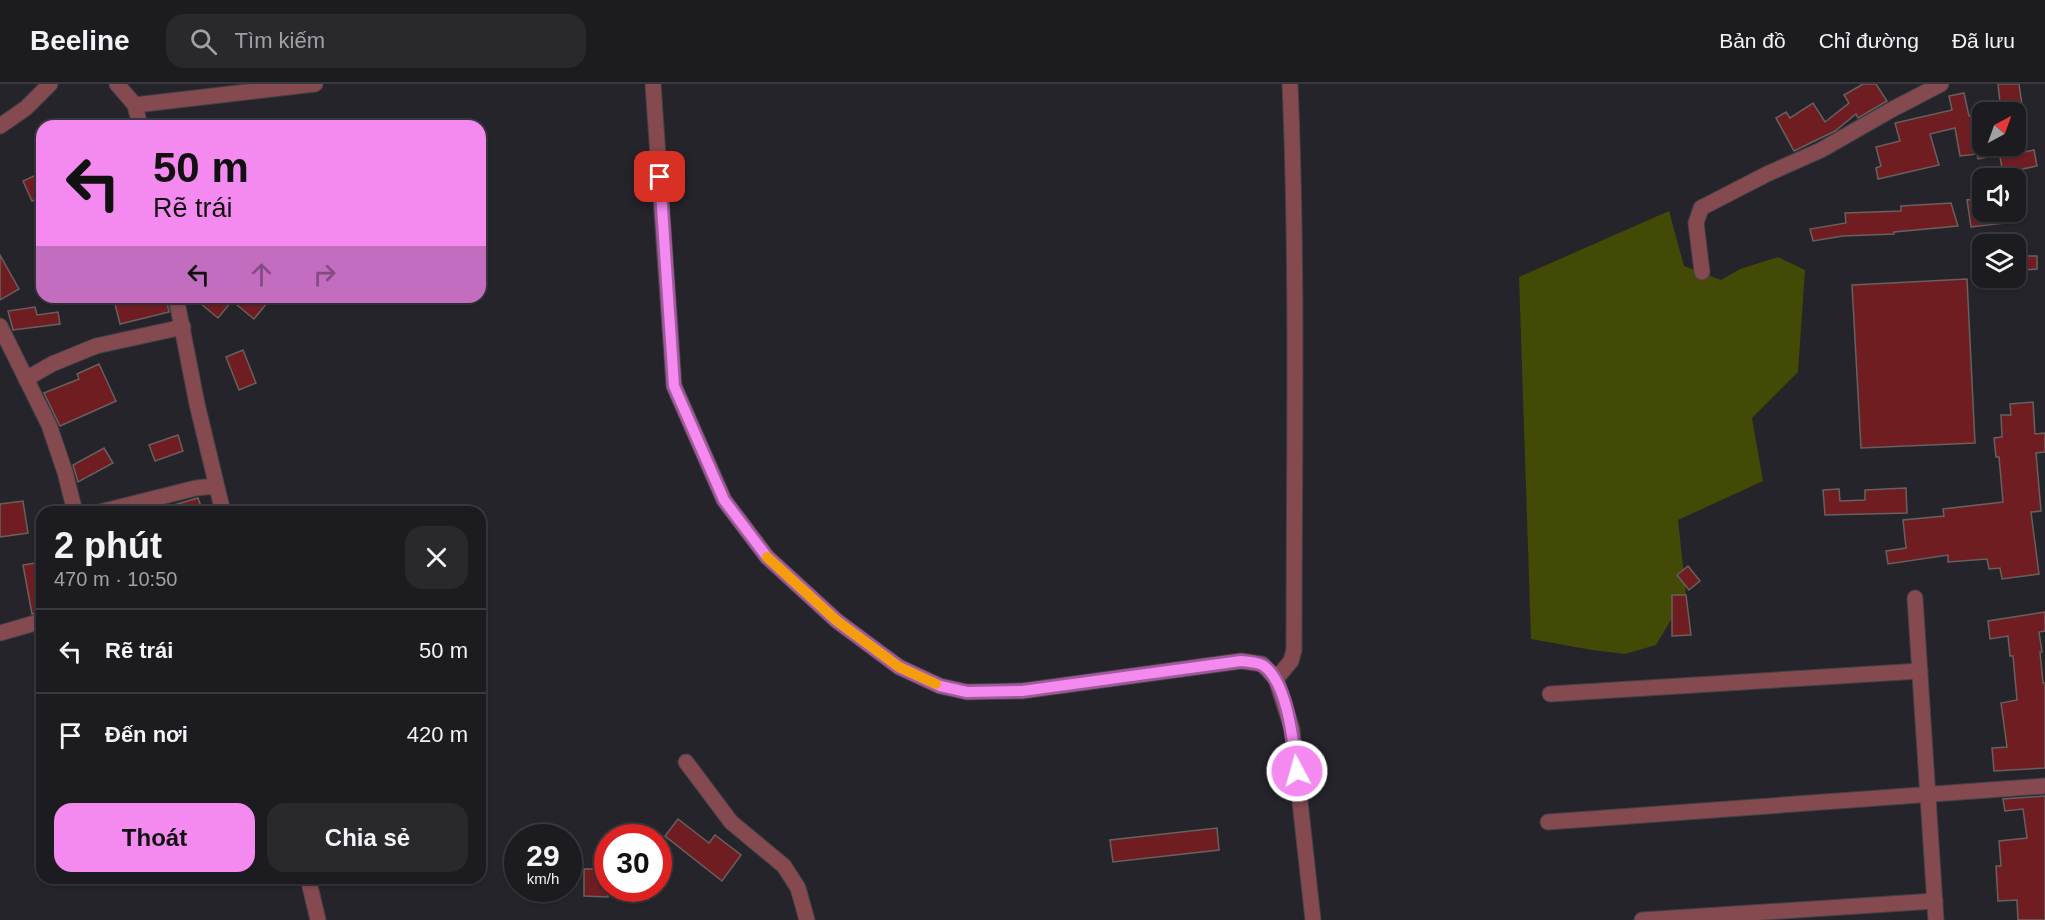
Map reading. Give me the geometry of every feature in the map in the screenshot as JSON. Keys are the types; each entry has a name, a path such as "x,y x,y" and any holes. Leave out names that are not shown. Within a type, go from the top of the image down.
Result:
{"street":[{"path":"0,126 26,108 50,84"},
{"path":"117,84 135,105 139,120"},
{"path":"135,105 315,84"},
{"path":"653,84 674,386 724,500 767,557 846,628 899,667 940,686 967,692 1022,691 1241,661 1262,664 1276,679 1292,729 1313,920"},
{"path":"1276,679 1291,661 1294,650 1295,301 1290,84"},
{"path":"1702,272 1696,223 1701,208 1741,186 1821,150 1941,84"},
{"path":"177,303 197,404 221,506"},
{"path":"0,326 56,444 73,506"},
{"path":"26,379 52,364 96,346 183,327"},
{"path":"124,506 196,488 216,486"},
{"path":"1915,598 1936,920"},
{"path":"0,633 36,623"},
{"path":"1550,694 1920,670"},
{"path":"686,762 731,822 784,866 798,888 807,920"},
{"path":"1548,822 2045,786"},
{"path":"309,884 318,920"},
{"path":"1642,920 1935,901"}],"green space":[{"path":"1669,211 1684,266 1721,280 1740,269 1778,257 1805,270 1798,372 1752,418 1763,481 1678,520 1686,595 1656,645 1625,654 1531,639 1519,277"}],"building":[{"path":"1863,84 1876,84 1887,101 1858,118 1856,114 1835,131 1794,151 1776,118 1786,112 1790,118 1813,103 1825,122 1849,103 1844,95"},
{"path":"1998,84 2019,84 2022,102 2000,102"},
{"path":"1964,93 1969,116 1972,116 1972,155 1960,156 1955,128 1930,134 1939,165 1878,179 1876,168 1881,166 1876,147 1900,141 1895,123 1952,110 1949,96"},
{"path":"2034,150 2037,166 2002,168 2000,157 2026,156 2026,152"},
{"path":"1977,156 1995,156 1978,159"},
{"path":"36,175 36,199 32,201 23,181"},
{"path":"1972,199 1972,222 2013,222 1971,227 1967,200"},
{"path":"1951,203 1958,226 1894,232 1894,234 1843,236 1813,241 1810,229 1846,223 1845,213 1901,211 1901,206"},
{"path":"0,255 19,289 0,300"},
{"path":"2026,256 2037,256 2037,269 2026,270"},
{"path":"1967,279 1975,443 1861,448 1852,285"},
{"path":"167,303 169,312 120,324 115,304"},
{"path":"202,303 230,303 218,318"},
{"path":"234,303 267,303 254,319"},
{"path":"35,307 37,315 58,312 60,324 13,330 8,311"},
{"path":"243,350 256,383 239,390 226,357"},
{"path":"99,364 116,401 60,426 44,393 79,379 77,374"},
{"path":"2033,402 2035,434 2045,433 2045,452 2036,453 2041,511 2031,512 2039,574 2002,579 2000,568 1989,569 1987,559 1948,562 1948,555 1888,564 1886,551 1906,548 1903,520 1944,516 1943,509 2003,502 1999,457 1996,457 1994,438 2002,437 2001,415 2011,415 2010,404"},
{"path":"178,435 183,451 155,461 149,445"},
{"path":"104,448 113,463 78,482 73,465"},
{"path":"1906,488 1907,513 1825,515 1823,490 1839,489 1840,501 1865,500 1865,490"},
{"path":"198,498 201,506 170,506"},
{"path":"23,501 28,533 0,537 0,504"},
{"path":"36,563 36,613 32,614 23,565"},
{"path":"1688,566 1700,581 1689,590 1677,575"},
{"path":"1672,595 1686,595 1691,635 1672,636"},
{"path":"2045,612 2045,631 2039,632 2043,683 2045,683 2045,768 1994,771 1992,748 2007,747 2001,703 2017,700 2013,656 2010,656 2008,636 1990,639 1988,621"},
{"path":"2045,796 2045,920 2018,920 2017,900 1998,901 1996,866 2001,866 1999,841 2027,838 2023,809 2005,811 2003,799"},
{"path":"678,819 709,843 715,835 741,855 722,881 672,842 672,827"},
{"path":"1217,828 1219,850 1113,862 1110,840"},
{"path":"584,869 594,869 594,896 584,896"}],"slow traffic":[{"path":"767,557 837,621 899,667 936,684"}],"route":[{"path":"660,177 674,386 724,500 767,557 837,621 899,667 940,686 967,692 1022,691 1241,661 1262,664 1276,679 1292,729 1297,771"}]}
